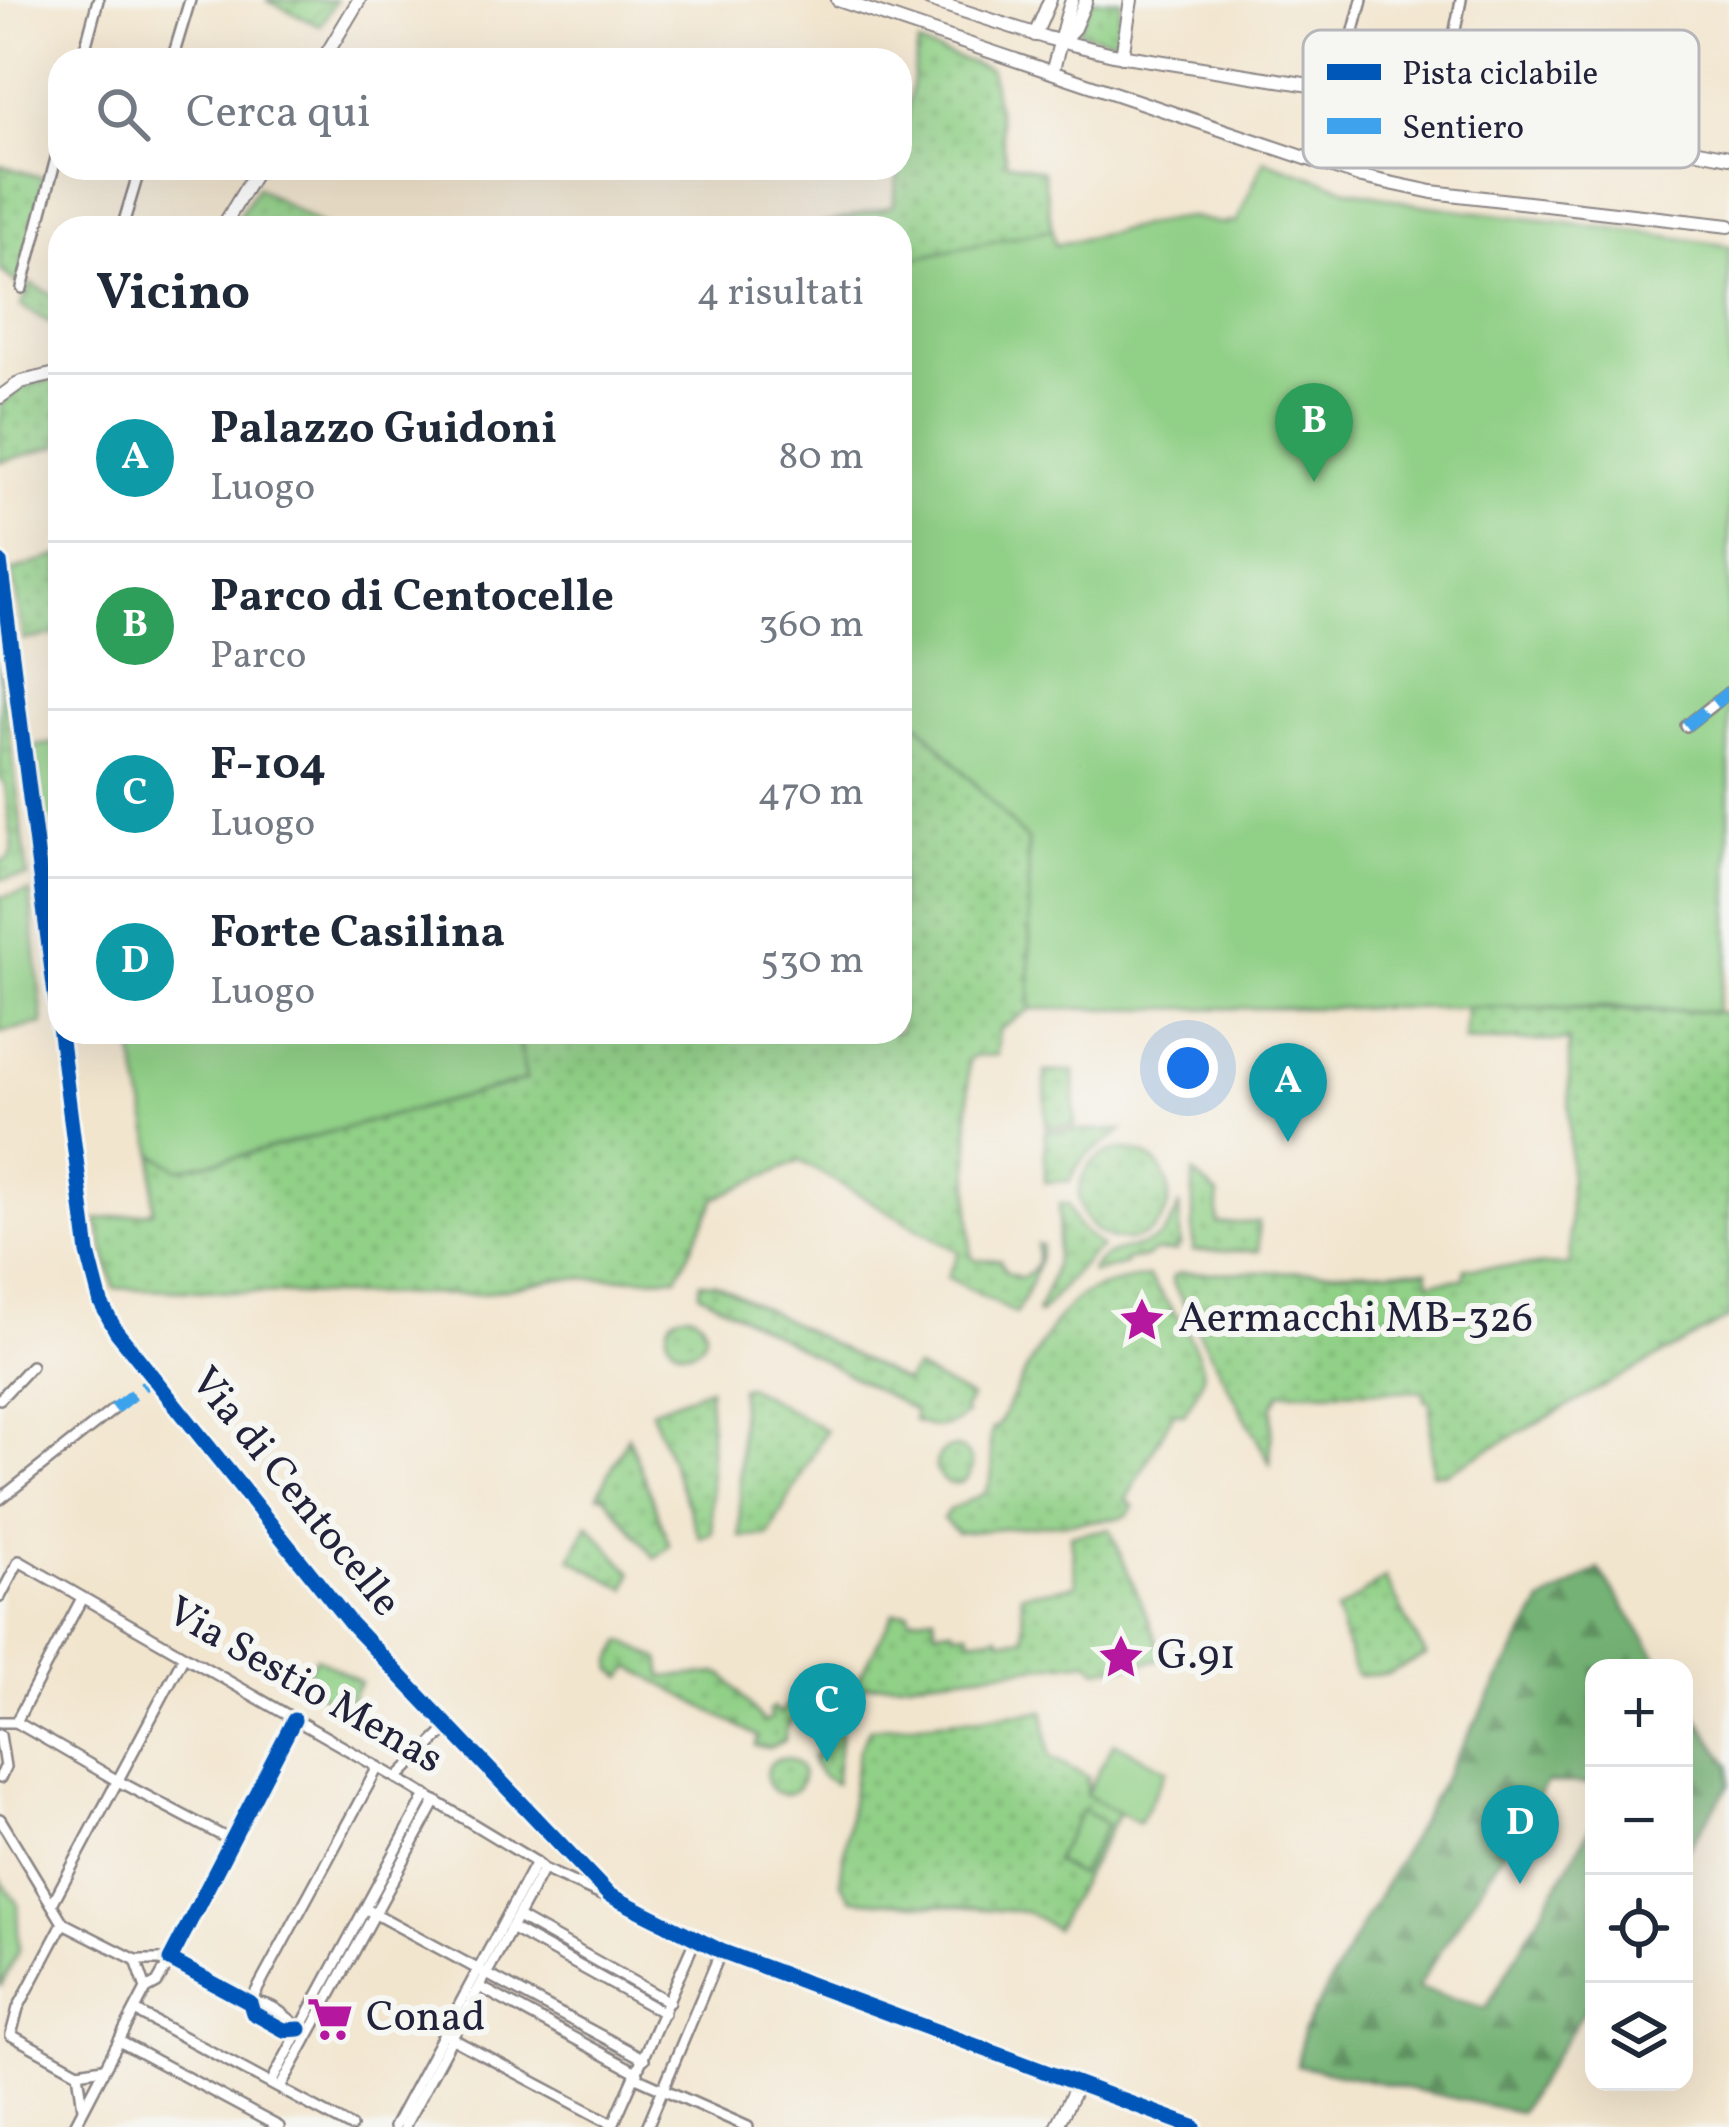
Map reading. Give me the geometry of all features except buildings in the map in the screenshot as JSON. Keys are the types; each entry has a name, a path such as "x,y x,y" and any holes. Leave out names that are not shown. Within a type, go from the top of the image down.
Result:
{"street":[{"path":"85,48 98,0"},
{"path":"176,48 190,0"},
{"path":"330,48 359,0"},
{"path":"838,0 1303,157"},
{"path":"929,0 1061,42 1303,86"},
{"path":"1035,34 1050,0"},
{"path":"1052,72 1072,0"},
{"path":"1061,42 1074,28 1086,0"},
{"path":"1122,56 1131,0"},
{"path":"1354,30 1362,0"},
{"path":"1455,30 1461,0"},
{"path":"1699,151 1729,157"},
{"path":"1334,168 1392,184 1501,201 1729,226"},
{"path":"22,288 50,180"},
{"path":"126,216 136,180"},
{"path":"230,216 251,180"},
{"path":"0,397 22,382 48,376"},
{"name":"Via di Centocelle","path":"0,562 48,951"},
{"path":"1686,726 1729,692"},
{"name":"Via di Centocelle","path":"60,1044 91,1265 100,1303 122,1339 350,1623 590,1877 619,1901 721,1952 1194,2127"},
{"path":"0,1399 31,1366"},
{"path":"0,1499 114,1409"},
{"name":"Via Sestio Menas","path":"0,1597 19,1561 397,1778 540,1866 619,1901"},
{"path":"16,1722 82,1598"},
{"path":"52,1904 184,1656"},
{"path":"74,2127 146,1990 157,1983 170,1960 294,1720"},
{"path":"0,1723 16,1722 232,1841"},
{"path":"397,1778 449,1727"},
{"path":"0,1735 5,1767 0,1778"},
{"path":"250,2003 378,1767"},
{"path":"276,2086 431,1798"},
{"path":"0,1819 63,1923 136,1960 170,1960 250,2003 254,2013 284,2030 305,2031"},
{"path":"448,2036 518,1917 540,1866"},
{"path":"404,2127 540,1866"},
{"path":"370,1911 644,2059"},
{"path":"518,1917 667,2008"},
{"path":"63,1923 5,2037 78,2072 104,2068"},
{"path":"512,1928 667,2008"},
{"path":"448,2036 613,2126 695,1940"},
{"path":"647,2127 721,1952"},
{"path":"136,1960 146,1990"},
{"path":"480,1987 664,2090 748,2127"},
{"path":"135,2011 351,2127"},
{"path":"119,2042 279,2127"},
{"path":"78,2072 82,2112"},
{"path":"1056,2127 1078,2084"},
{"path":"394,2127 418,2093"}],"green space":[{"path":"266,0 336,0 320,26"},
{"path":"1092,0 1121,0 1116,40 1078,32"},
{"path":"918,45 990,69 1006,162 1043,171 1052,229 912,259 912,216 854,216 893,206 897,180 912,180 912,84"},
{"path":"1264,160 1348,189 1415,204 1729,246 1729,955 1716,1012 1608,1007 1031,1009 1028,841 912,716 912,258 1052,229 1055,245 1172,219 1236,223"},
{"path":"0,165 44,178 19,285 0,270"},
{"path":"257,187 307,216 239,216"},
{"path":"31,284 48,293 48,322 21,306"},
{"path":"48,381 48,448 0,462 1,405 24,386"},
{"path":"48,559 48,636 24,640 12,571"},
{"path":"0,659 28,877 0,879 0,862 13,849 5,784 0,779"},
{"path":"912,716 1028,841 1031,1009 999,1030 997,1055 974,1056 968,1061 971,1255 1000,1260 1006,1272 1022,1278 1034,1268 1037,1244 1042,1245 1035,1272 1016,1314 947,1277 959,1252 800,1161 716,1198 677,1277 555,1279 480,1294 114,1288 97,1220 153,1211 154,1154 179,1169 526,1080 519,1044 912,1044"},
{"path":"48,744 48,874 34,746"},
{"path":"30,892 43,1024 0,1032 0,897"},
{"path":"1466,1007 1729,1015 1729,1318 1446,1473 1432,1473 1430,1401 1425,1400 1424,1391 1281,1392 1273,1405 1270,1463 1172,1282 1173,1276 1427,1270 1429,1282 1463,1279 1465,1268 1570,1265 1569,1041 1464,1041"},
{"path":"131,1044 519,1044 526,1080 179,1169 154,1154"},
{"path":"1074,1071 1075,1126 1046,1127 1045,1072"},
{"path":"1122,1130 1087,1156 1070,1181 1045,1182 1045,1131"},
{"path":"1124,1150 1141,1153 1156,1163 1166,1178 1166,1212 1156,1227 1141,1237 1124,1240 1107,1237 1092,1227 1082,1212 1079,1195 1082,1178 1092,1163 1107,1153"},
{"path":"1193,1173 1218,1195 1218,1224 1258,1222 1259,1251 1193,1251"},
{"path":"1059,1204 1068,1204 1077,1225 1101,1247 1039,1314 1055,1260"},
{"path":"1179,1204 1181,1246 1177,1251 1154,1252 1091,1271 1112,1253 1161,1236"},
{"path":"1148,1277 1192,1341 1202,1379 1184,1414 1174,1412 1126,1500 1134,1506 1130,1513 1122,1518 957,1533 943,1519 949,1510 985,1493 992,1473 993,1428 1059,1318 1084,1294"},
{"path":"700,1282 715,1283 905,1382 915,1368 971,1398 963,1410 966,1414 941,1427 913,1420 915,1411 699,1293"},
{"path":"686,1313 700,1318 705,1332 700,1346 686,1351 672,1346 667,1332 672,1318"},
{"path":"747,1386 826,1430 768,1536 740,1537 740,1388"},
{"path":"709,1388 712,1533 700,1538 651,1410"},
{"path":"628,1436 670,1546 655,1558 604,1495 598,1495"},
{"path":"954,1448 967,1453 972,1466 967,1479 954,1484 941,1479 936,1466 941,1453"},
{"path":"588,1524 632,1573 626,1589 571,1559"},
{"path":"1110,1529 1165,1659 1098,1670 1089,1661 863,1686 857,1696 849,1696 894,1613 909,1612 910,1618 934,1615 936,1630 969,1631 971,1639 1025,1638 1021,1594 1076,1585 1071,1535"},
{"path":"1599,1569 1659,1659 1585,1659 1585,1784 1547,1783 1417,1988 1486,2008 1585,1837 1585,2009 1519,2112 1297,2065 1303,2031 1542,1603"},
{"path":"1385,1578 1425,1655 1387,1674 1359,1676 1336,1612"},
{"path":"623,1641 660,1659 663,1677 724,1675 764,1723 772,1718 768,1712 773,1708 780,1714 787,1705 798,1711 785,1740 769,1748 755,1746 758,1737 631,1667 624,1677 613,1670 612,1660"},
{"path":"316,1657 360,1682 345,1708 301,1684"},
{"path":"1044,1711 1050,1757 1088,1777 1086,1795 1119,1813 1055,1929 1026,1912 852,1899 840,1882 858,1751 870,1728"},
{"path":"1693,1711 1729,1765 1729,1785 1693,1841"},
{"path":"831,1728 841,1733 835,1784 819,1774 812,1757"},
{"path":"1114,1742 1167,1770 1139,1823 1086,1795"},
{"path":"784,1758 797,1763 802,1776 797,1789 784,1794 771,1789 766,1776 771,1763"},
{"path":"1082,1810 1107,1824 1079,1875 1054,1861"},
{"path":"0,1879 17,1903 19,1951 0,1987"}],"marked path":[{"path":"1686,726 1729,692"},
{"path":"114,1409 154,1378"}],"cycle path":[{"path":"0,562 48,939"},
{"path":"61,1044 88,1253 101,1303 116,1331 350,1623 609,1895 721,1951 1194,2127"},
{"path":"294,1720 170,1960 250,2003 253,2013 284,2030 300,2029"}],"place":[{"name":"Parco di Centocelle","path":"1314,482"},
{"name":"Palazzo Guidoni","path":"1288,1142"},
{"name":"Aermacchi MB-326","path":"1142,1320"},
{"name":"G.91","path":"1121,1657"},
{"name":"F-104","path":"827,1762"},
{"name":"Forte Casilina","path":"1520,1884"},
{"name":"Conad","path":"330,2019"}]}
